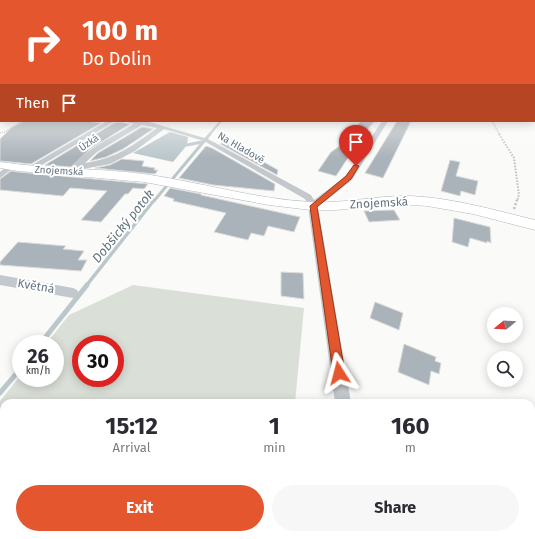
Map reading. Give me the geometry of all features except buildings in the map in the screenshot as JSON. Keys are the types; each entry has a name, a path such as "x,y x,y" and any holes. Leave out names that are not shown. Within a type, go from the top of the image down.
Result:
{"street":[{"path":"29,169 110,122"},
{"name":"Na Hladově","path":"143,122 204,139 308,197 314,206"},
{"name":"Úzká","path":"74,170 94,150 143,122"},
{"path":"342,399 314,206 349,178 384,122"},
{"path":"74,170 107,162 132,149 163,127"},
{"path":"0,176 6,166"},
{"name":"Znojemská","path":"6,166 29,169 74,170 117,174 170,182 276,203 314,206 410,200 465,207 535,225"},
{"name":"Květná","path":"0,280 73,293"}],"path":[{"path":"0,132 4,132 20,122"},
{"path":"493,122 514,158 519,195 511,219"}],"shaded area":[{"path":"170,132 188,137 187,145 173,162 133,153"},
{"path":"133,285 304,308 295,399 2,399 12,386 64,387 64,335 53,335 69,315"}],"waterway":[{"name":"Dobšický potok","path":"209,135 220,122"},
{"name":"Dobšický potok","path":"154,201 210,134"},
{"path":"187,145 202,142"},
{"name":"Dobšický potok","path":"86,286 154,200"},
{"name":"Dobšický potok","path":"47,335 87,285"},
{"name":"Dobšický potok","path":"0,393 12,379"}],"route":[{"path":"339,373 314,206 349,178 356,166"}]}
